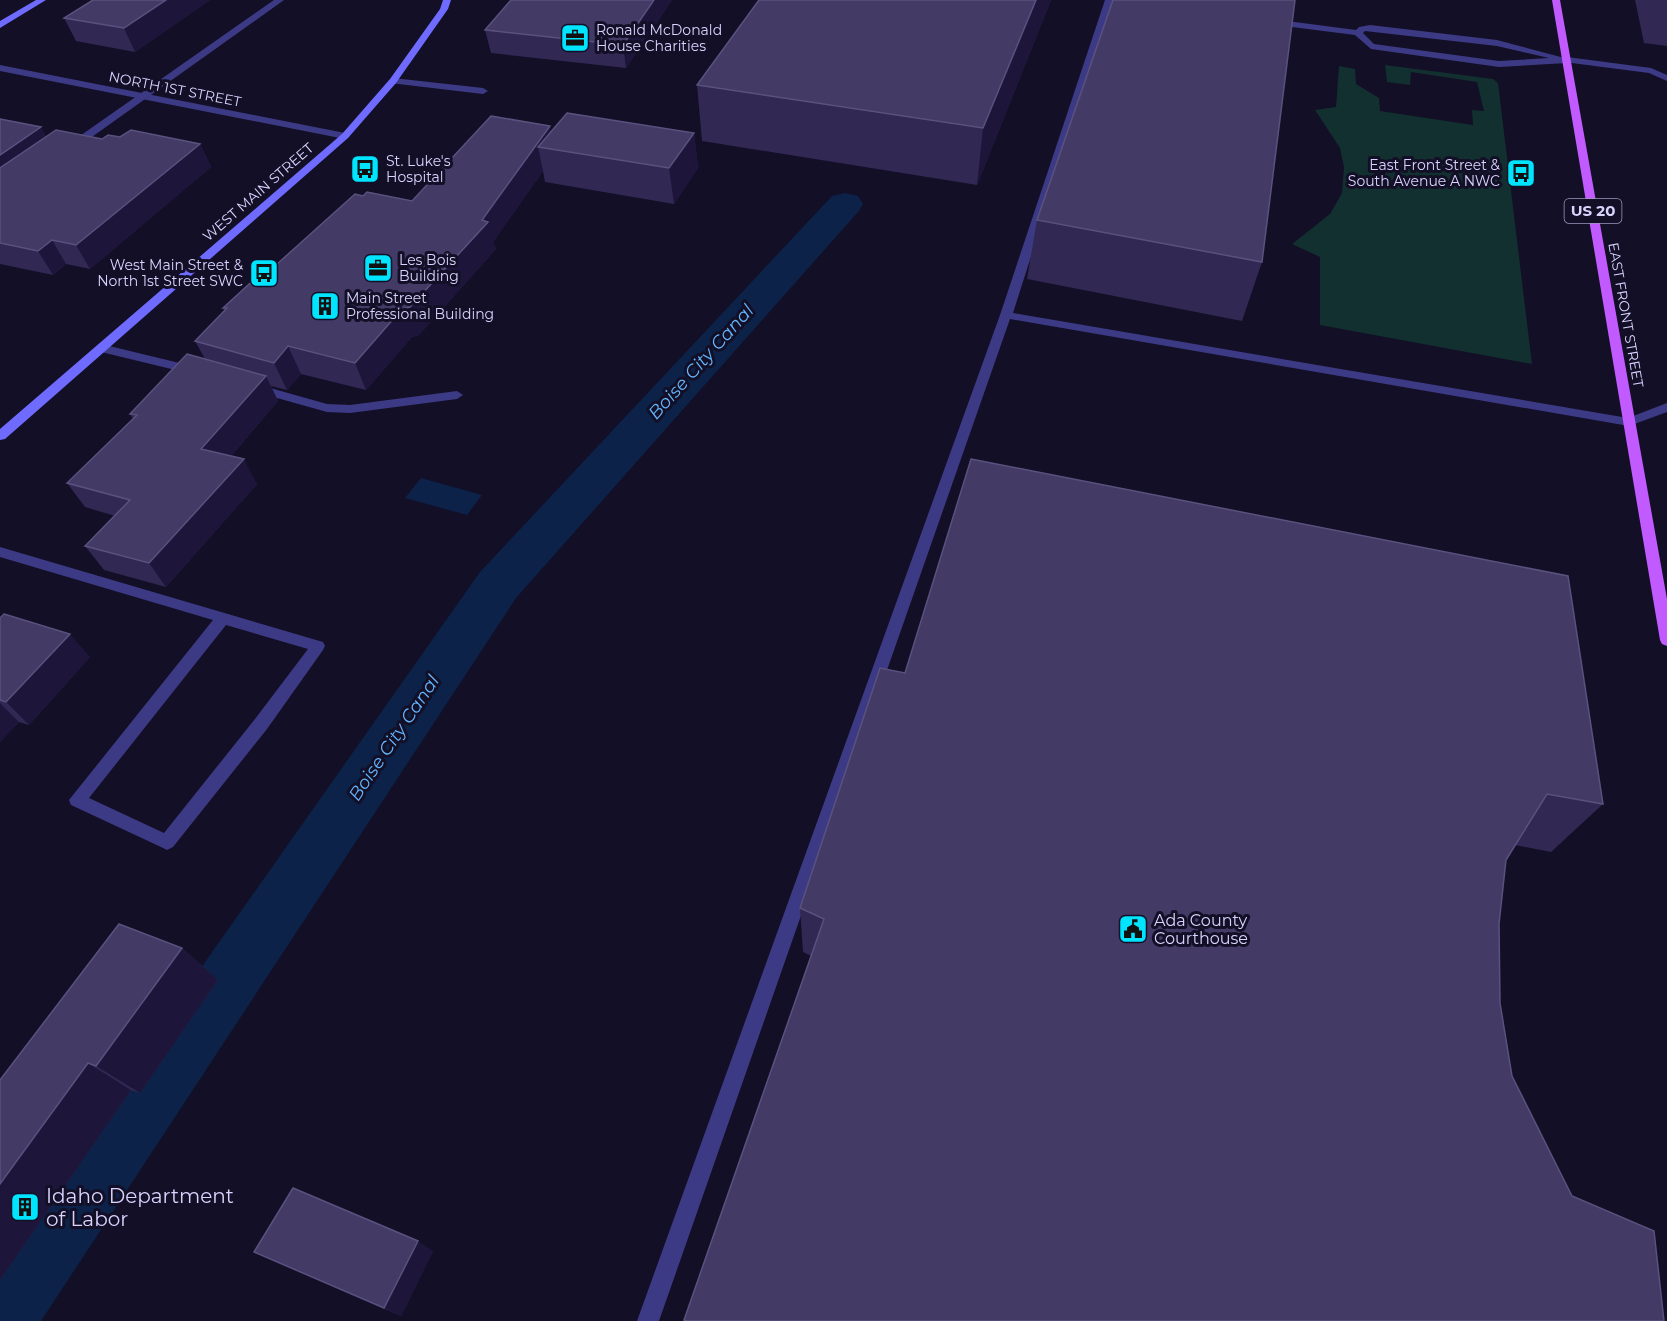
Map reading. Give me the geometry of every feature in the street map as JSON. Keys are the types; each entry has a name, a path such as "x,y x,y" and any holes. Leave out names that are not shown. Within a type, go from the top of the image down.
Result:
{"main road":[{"path":"0,25 38,0"},
{"name":"WEST MAIN STREET","path":"0,436 345,136 393,81 444,9 447,0"},
{"name":"EAST FRONT STREET","path":"1556,0 1629,422"},
{"name":"US 20","path":"1629,422 1667,640"}],"street":[{"path":"64,152 280,0"},
{"path":"648,1321 1006,315 1109,0 1120,2"},
{"path":"1257,20 1358,33 1371,46 1499,64 1567,60"},
{"path":"1358,33 1362,29 1370,28 1497,43 1567,60 1651,71 1667,78"},
{"path":"1651,71 1666,66"},
{"name":"NORTH 1ST STREET","path":"0,68 345,136"},
{"path":"393,81 483,91"},
{"path":"1006,315 1629,422 1667,407"},
{"path":"101,348 204,373"},
{"path":"248,386 327,408 350,409 457,395"},
{"path":"0,552 318,646 261,724 167,842 77,800 223,618"}],"green space":[{"path":"1385,65 1493,79 1498,83 1532,364 1320,325 1320,257 1292,244 1330,214 1342,193 1344,167 1340,148 1315,110 1336,107 1339,66 1355,69 1356,84 1379,98 1380,111 1473,125 1472,110 1484,111 1477,82 1411,72 1410,85 1387,82"}],"water":[{"path":"421,478 482,495 467,515 405,498"}],"building":[{"path":"93,0 166,0 124,28 64,18"},
{"path":"511,0 654,0 623,45 485,30"},
{"path":"759,0 1036,0 983,128 697,85"},
{"path":"1113,0 1295,0 1262,262 1037,220"},
{"path":"567,113 694,133 669,168 538,147"},
{"path":"491,116 550,126 482,220 488,222 410,307 402,309 355,363 288,346 274,363 195,341 227,308 223,308 271,264 276,265 355,194 363,196 367,192 412,201"},
{"path":"0,119 41,127 0,155"},
{"path":"56,130 102,139 108,135 120,137 131,130 200,144 76,245 52,240 38,251 0,243 0,168"},
{"path":"187,354 266,376 201,449 244,459 149,563 85,546 130,500 67,483 137,415 130,414"},
{"name":"Ada County Courthouse","path":"971,459 1568,576 1603,804 1547,794 1506,860 1499,924 1500,1003 1512,1076 1572,1196 1654,1231 1664,1321 684,1320 824,919 800,908 880,668 905,673"},
{"path":"4,614 70,634 6,702 0,700 0,618"},
{"path":"119,924 182,948 96,1066 88,1063 0,1184 0,1080"},
{"path":"293,1188 418,1241 384,1308 254,1252"}],"waterway":[{"name":"Boise City Canal","path":"0,1317 498,585 845,204"}],"place":[{"name":"Ronald McDonald House Charities","path":"575,38"},
{"name":"St. Luke's Hospital","path":"365,169"},
{"name":"East Front Street & South Avenue A NWC","path":"1521,173"},
{"name":"Les Bois Building","path":"378,268"},
{"name":"West Main Street & North 1st Street SWC","path":"264,273"},
{"name":"Main Street Professional Building","path":"325,306"},
{"name":"Ada County Courthouse","path":"1133,929"},
{"name":"Idaho Department of Labor","path":"25,1207"}]}
